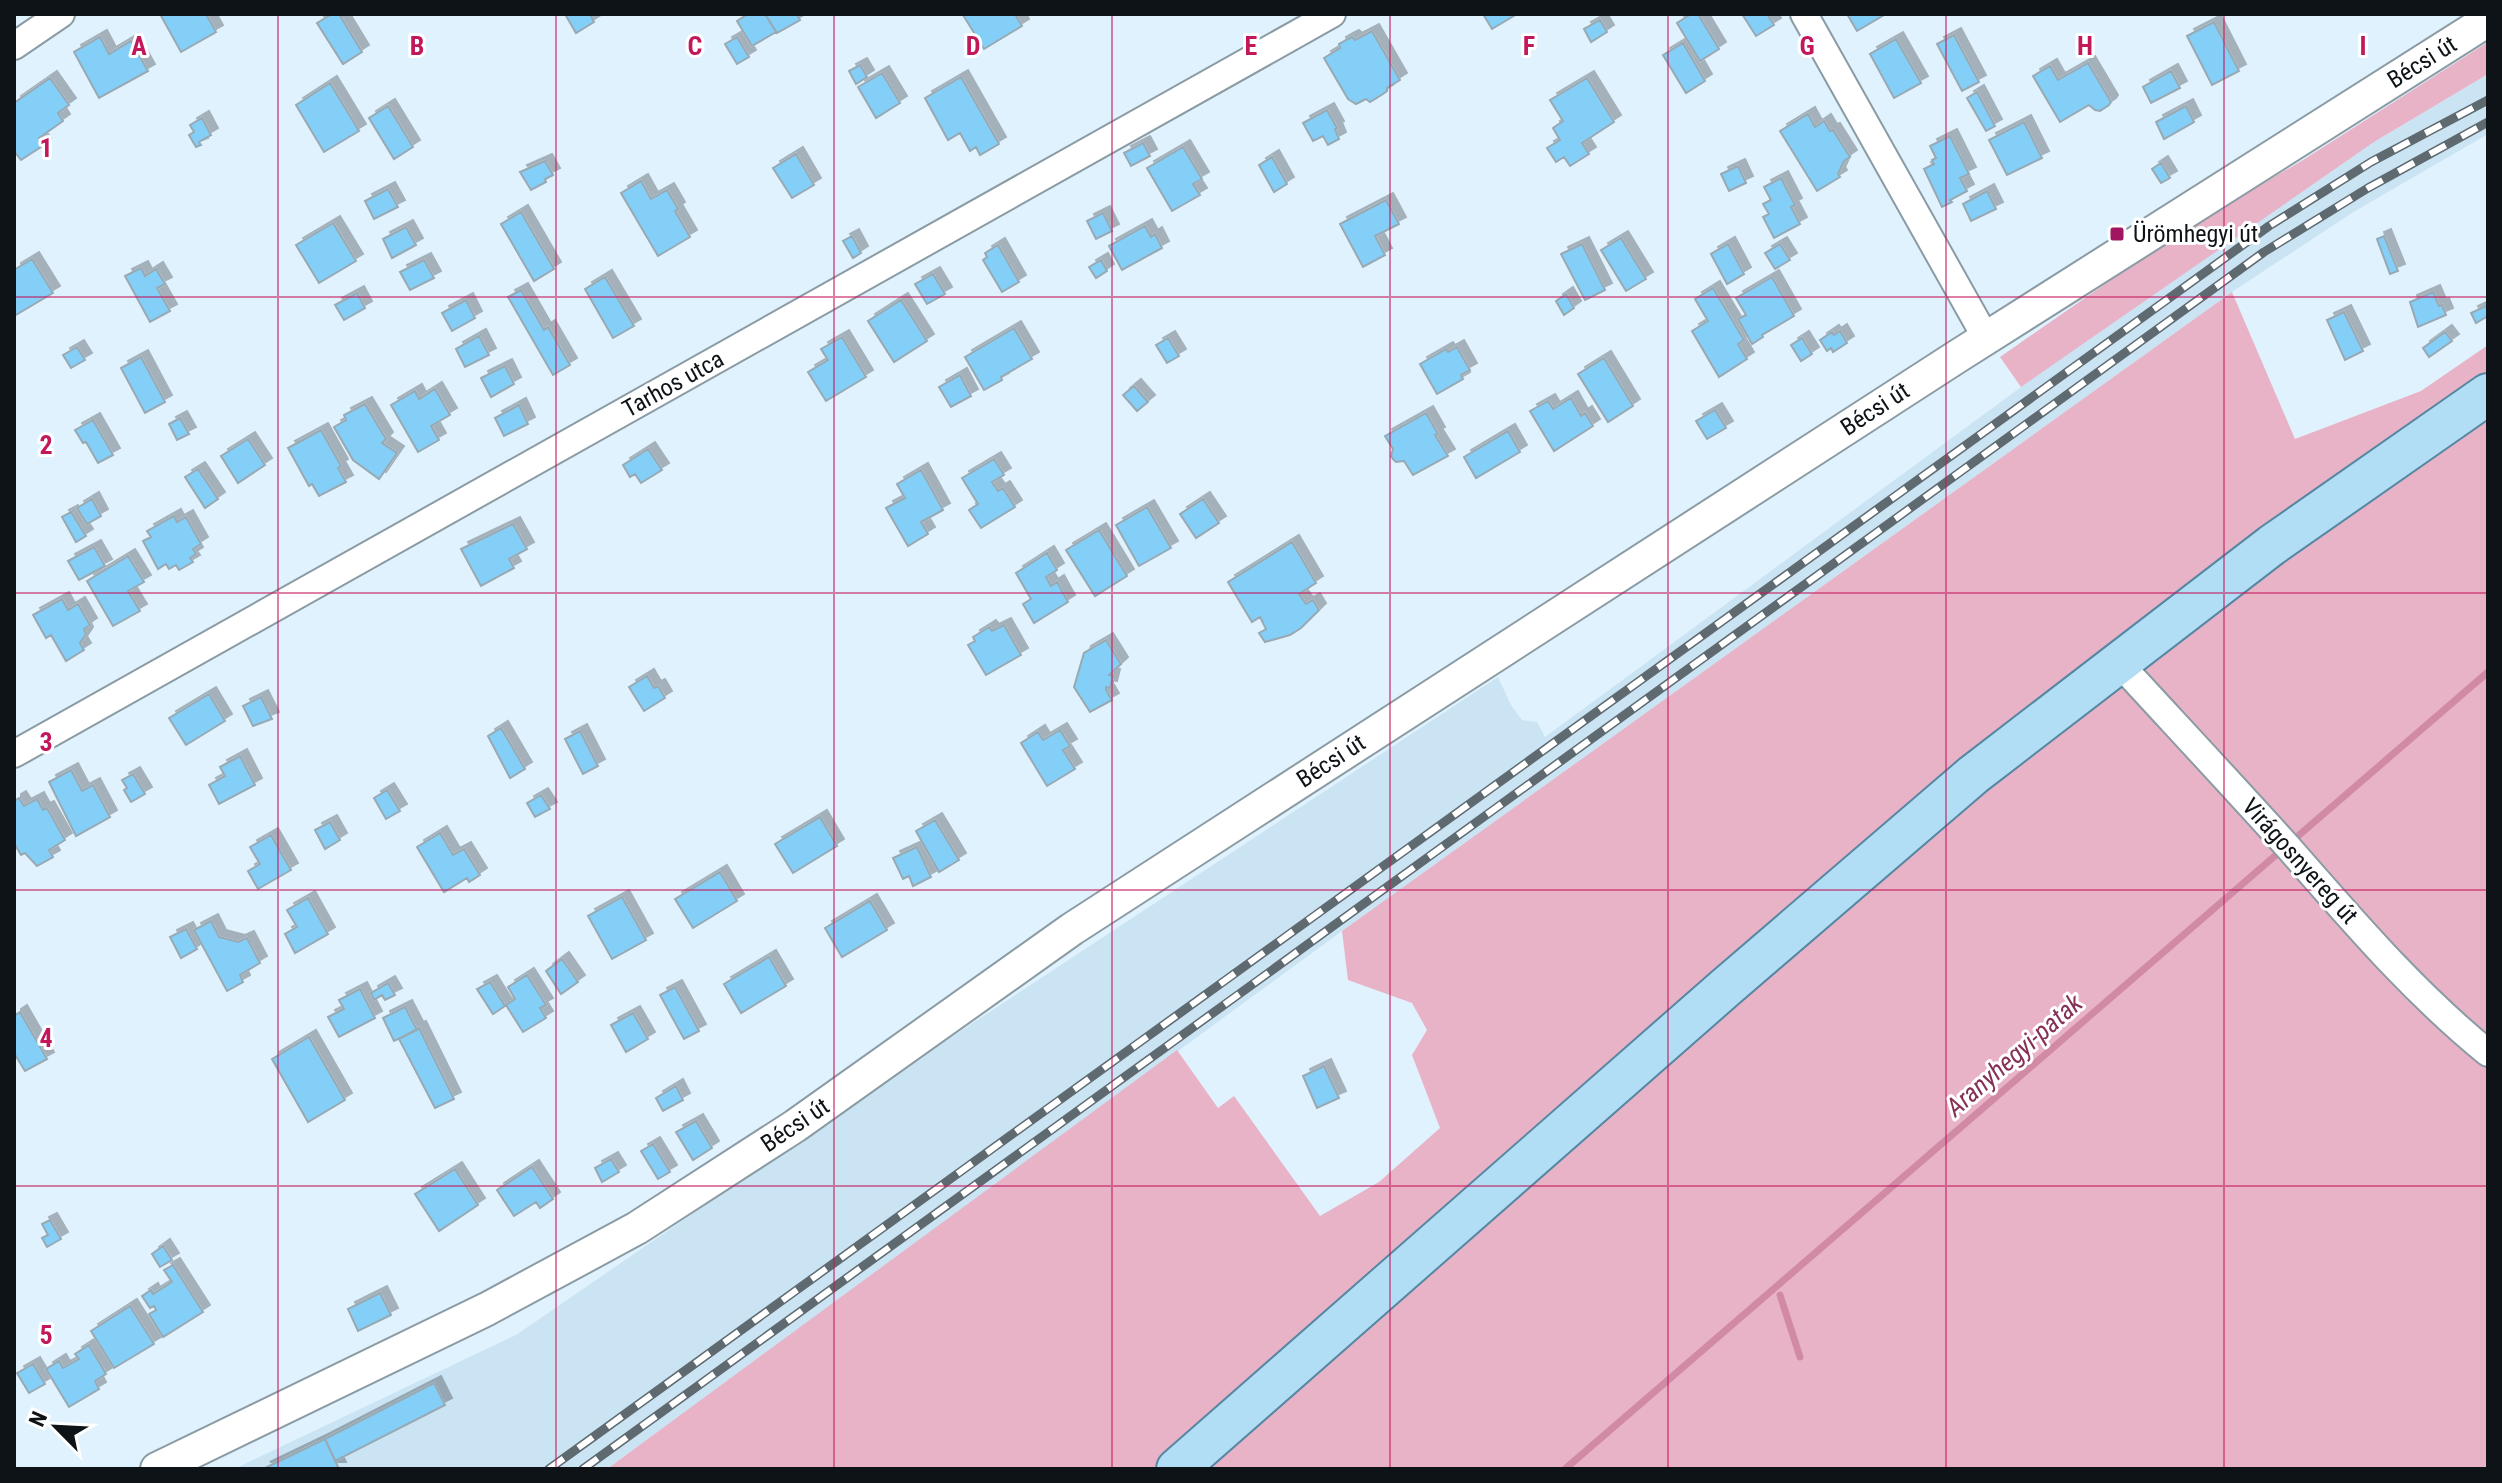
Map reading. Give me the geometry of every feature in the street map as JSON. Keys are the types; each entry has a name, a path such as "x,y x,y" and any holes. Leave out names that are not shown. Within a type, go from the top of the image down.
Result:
{"main road":[{"path":"1177,1469 1652,1051 1973,775 2272,545 2488,394"}],"street":[{"path":"14,46 61,14"},
{"name":"Tarhos utca","path":"14,754 1332,14"},
{"path":"1804,14 1986,338"},
{"name":"Bécsi út","path":"157,1469 487,1309 637,1228 795,1126 1072,929 1986,338 2488,20"},
{"name":"Virágosnyereg út","path":"2118,662 2401,975 2452,1024 2488,1053"}],"shaded area":[{"path":"2488,42 2488,74 2374,142 2021,387 2000,357 2177,234 2303,160"},
{"path":"2488,74 2488,134 2355,211 2232,292 1342,931 607,1469 234,1469 516,1335 906,1067 1498,677 1522,720 1537,722 1545,737 2059,359 2374,142"},
{"path":"2232,292 2295,439 2421,391 2488,345 2488,1469 607,1469 1177,1050 1218,1108 1234,1096 1320,1216 1379,1182 1440,1128 1412,1055 1427,1030 1412,1003 1348,980 1342,931"}],"building":[{"path":"160,14 206,14 216,32 181,52"},
{"path":"332,14 339,14 362,52 343,64 317,23"},
{"path":"565,14 590,14 594,22 576,33"},
{"path":"748,14 765,14 776,32 752,46 737,21"},
{"path":"765,14 797,14 800,20 777,33"},
{"path":"965,14 1015,14 1022,26 984,49"},
{"path":"1483,14 1517,14 1492,29"},
{"path":"1691,14 1698,14 1719,49 1700,61 1677,23"},
{"path":"1742,14 1767,14 1774,25 1756,36"},
{"path":"1847,14 1883,14 1884,15 1857,31"},
{"path":"1600,20 1607,32 1591,42 1584,29"},
{"path":"2214,22 2239,71 2212,85 2187,36"},
{"path":"1372,31 1400,80 1370,102 1366,99 1356,104 1348,99 1324,58 1340,48 1339,44"},
{"path":"1954,35 1979,82 1962,91 1937,44"},
{"path":"100,37 109,54 131,41 148,71 99,98 74,52"},
{"path":"737,37 749,57 737,64 725,44"},
{"path":"1896,39 1921,83 1894,98 1870,54"},
{"path":"1683,43 1705,81 1686,93 1663,55"},
{"path":"2088,63 2111,102 2100,111 2089,105 2060,122 2033,76 2050,66 2058,80"},
{"path":"860,65 867,77 856,84 849,71"},
{"path":"2171,71 2180,88 2151,103 2143,87"},
{"path":"882,73 900,103 876,118 858,87"},
{"path":"961,77 999,144 980,155 976,147 970,151 960,133 948,140 925,98"},
{"path":"50,78 69,105 58,113 63,121 39,138 44,145 21,160 14,151 14,103"},
{"path":"1587,78 1614,122 1582,143 1589,154 1570,166 1564,157 1556,162 1547,148 1560,140 1553,128 1563,121 1550,100"},
{"path":"330,83 359,131 324,152 296,105"},
{"path":"1977,92 1995,126 1986,131 1967,98"},
{"path":"388,106 413,147 394,159 369,118"},
{"path":"2186,106 2194,122 2164,139 2156,122"},
{"path":"1327,110 1339,139 1328,145 1323,136 1313,141 1303,123"},
{"path":"1808,114 1815,127 1824,121 1830,131 1833,130 1850,157 1844,161 1838,174 1840,177 1817,191 1780,131"},
{"path":"202,118 211,135 196,147 189,135 194,132 190,125"},
{"path":"2024,122 2042,158 2007,175 1989,140"},
{"path":"1950,136 1969,174 1960,178 1967,191 1942,207 1924,169 1934,164 1932,160 1936,158 1930,146"},
{"path":"1143,143 1150,156 1131,166 1124,153"},
{"path":"1183,147 1202,179 1193,184 1200,195 1172,211 1147,168"},
{"path":"796,154 814,185 792,198 773,168"},
{"path":"1272,157 1287,184 1274,192 1259,165"},
{"path":"545,161 553,175 531,190 520,172"},
{"path":"2161,163 2170,178 2161,183 2152,169"},
{"path":"1738,166 1746,183 1729,191 1721,174"},
{"path":"1781,178 1795,205 1791,207 1800,224 1774,238 1763,217 1769,214 1763,204 1771,200 1764,187"},
{"path":"641,181 651,199 667,190 690,237 658,256 621,193"},
{"path":"388,189 398,207 374,219 365,201"},
{"path":"1987,191 1996,209 1971,221 1963,204"},
{"path":"1386,200 1399,224 1375,236 1385,255 1363,267 1340,224"},
{"path":"521,212 554,269 534,281 501,224"},
{"path":"1103,213 1112,231 1096,239 1087,221"},
{"path":"333,223 356,261 319,283 296,245"},
{"path":"1145,226 1151,237 1155,234 1162,248 1122,270 1109,246"},
{"path":"406,227 416,245 392,258 383,239"},
{"path":"852,236 861,253 853,258 843,241"},
{"path":"2384,236 2398,271 2390,274 2377,239"},
{"path":"1621,238 1646,279 1626,291 1601,250"},
{"path":"1582,244 1605,290 1585,300 1561,254"},
{"path":"1728,244 1744,274 1727,284 1711,254"},
{"path":"1780,244 1790,260 1775,269 1765,253"},
{"path":"998,245 1019,282 1002,292 983,260 987,257 985,253"},
{"path":"32,259 53,293 14,316 14,270"},
{"path":"424,260 434,278 410,290 400,272"},
{"path":"1101,260 1107,271 1096,278 1089,267"},
{"path":"141,268 145,276 156,269 165,284 157,288 170,311 150,322 125,276"},
{"path":"933,274 945,294 927,304 915,284"},
{"path":"605,277 634,326 613,338 585,289"},
{"path":"1772,277 1794,316 1752,344 1738,319 1746,315 1736,298"},
{"path":"1713,288 1744,340 1738,344 1747,359 1719,377 1692,331 1708,321 1695,299"},
{"path":"521,290 544,330 548,327 570,365 553,375 508,297"},
{"path":"2433,292 2446,315 2418,327 2410,302"},
{"path":"357,293 365,308 344,320 335,305"},
{"path":"1566,294 1574,308 1564,315 1556,301"},
{"path":"466,300 475,318 452,331 442,313"},
{"path":"901,300 927,341 894,362 868,321"},
{"path":"2488,305 2488,316 2476,323 2471,313"},
{"path":"2344,312 2363,351 2345,360 2327,320"},
{"path":"1014,328 1032,359 984,390 965,357"},
{"path":"1840,331 1847,343 1833,352 1831,348 1827,351 1820,340"},
{"path":"2445,332 2452,341 2429,357 2423,348"},
{"path":"479,336 489,355 465,367 456,349"},
{"path":"842,337 866,377 826,401 808,372 828,360 821,349"},
{"path":"1168,338 1179,356 1167,363 1156,345"},
{"path":"1802,338 1812,354 1801,361 1791,345"},
{"path":"77,347 85,360 71,368 63,355"},
{"path":"1457,347 1470,370 1461,375 1463,379 1437,394 1420,364 1446,349 1448,352"},
{"path":"141,357 165,402 145,413 121,368"},
{"path":"1604,358 1633,406 1608,422 1578,374"},
{"path":"505,366 514,384 491,397 481,378"},
{"path":"960,375 971,396 951,407 939,387"},
{"path":"1134,386 1148,402 1137,411 1123,395"},
{"path":"435,389 450,415 431,426 439,440 418,452 391,405 415,391 419,399"},
{"path":"1571,398 1581,416 1585,413 1593,426 1554,451 1530,411 1548,401 1553,409"},
{"path":"365,404 386,439 382,443 397,453 379,479 353,460 334,427 346,420 344,415"},
{"path":"519,405 528,424 504,436 495,418"},
{"path":"1715,410 1726,428 1707,439 1696,421"},
{"path":"1426,413 1448,456 1413,475 1404,461 1396,462 1393,459 1393,449 1385,436"},
{"path":"180,418 189,434 177,440 169,424"},
{"path":"93,420 113,455 98,463 75,430"},
{"path":"321,430 341,466 338,468 346,482 319,496 312,484 309,486 288,448"},
{"path":"1508,431 1520,452 1476,478 1464,457"},
{"path":"248,439 265,465 238,483 221,456"},
{"path":"648,449 662,470 641,483 635,474 630,477 623,465"},
{"path":"994,459 1004,475 992,482 998,491 1003,488 1015,507 981,528 969,510 978,504 962,478"},
{"path":"198,469 218,499 205,508 185,477"},
{"path":"921,470 943,510 921,522 928,534 908,546 886,508 905,498 897,484"},
{"path":"92,499 101,516 87,524 77,508"},
{"path":"1203,499 1219,523 1196,538 1180,514"},
{"path":"1147,507 1171,548 1139,566 1116,525"},
{"path":"71,512 86,536 76,542 62,517"},
{"path":"174,516 177,522 186,517 201,544 193,549 196,554 190,558 193,562 179,570 176,565 169,569 166,564 158,569 143,541 151,537 147,531"},
{"path":"513,524 527,549 509,559 514,568 481,586 461,549"},
{"path":"1099,530 1127,576 1095,596 1066,550"},
{"path":"1292,542 1316,583 1299,594 1306,604 1313,600 1319,610 1290,635 1265,642 1259,633 1266,629 1260,617 1252,622 1228,582"},
{"path":"94,547 105,566 79,580 68,561"},
{"path":"1047,553 1057,570 1046,577 1051,586 1057,582 1068,602 1034,623 1023,604 1031,599 1016,573"},
{"path":"128,556 144,582 128,591 140,611 113,626 87,581"},
{"path":"62,599 68,610 78,604 90,625 84,629 86,634 80,643 84,650 66,661 51,635 46,638 33,615"},
{"path":"1004,625 1021,655 986,675 968,645 975,641 973,637 989,627 992,631"},
{"path":"1106,640 1121,664 1109,675 1113,676 1110,688 1106,687 1112,700 1090,712 1074,687 1084,653"},
{"path":"647,676 665,698 644,711 629,687"},
{"path":"209,694 225,721 186,745 169,718"},
{"path":"261,697 272,719 253,726 243,706"},
{"path":"501,728 525,769 510,778 488,736"},
{"path":"1060,730 1070,746 1063,750 1075,769 1047,786 1021,743 1038,732 1043,740"},
{"path":"580,731 598,766 583,774 565,739"},
{"path":"240,756 255,785 219,804 209,785 225,776 220,767"},
{"path":"71,770 82,791 93,785 110,817 76,836 49,782"},
{"path":"133,774 145,794 131,802 122,780"},
{"path":"387,790 400,811 386,819 374,798"},
{"path":"541,795 550,809 535,817 527,803"},
{"path":"19,798 24,806 37,799 43,810 47,808 65,840 49,850 53,857 37,866 25,853 21,855 14,843 14,801"},
{"path":"820,817 837,846 793,873 775,844"},
{"path":"935,820 959,860 939,872 916,831"},
{"path":"330,822 340,840 325,849 315,830"},
{"path":"440,833 453,855 464,849 480,875 469,882 467,878 444,892 417,847"},
{"path":"271,835 291,870 258,889 248,871 260,864 250,847"},
{"path":"917,847 931,877 913,886 909,876 903,879 893,858"},
{"path":"720,872 737,901 693,928 675,899"},
{"path":"622,897 646,940 612,959 588,916"},
{"path":"308,898 328,934 295,953 285,934 297,927 287,910"},
{"path":"870,901 887,930 842,957 825,928"},
{"path":"211,921 219,937 238,942 247,938 260,963 240,975 243,982 227,991 194,930"},
{"path":"186,929 197,949 181,958 170,937"},
{"path":"769,957 786,986 741,1013 724,984"},
{"path":"562,959 578,982 561,994 546,971"},
{"path":"527,975 546,1005 540,1008 546,1018 523,1032 506,1005 515,999 508,987"},
{"path":"490,982 505,1006 493,1014 477,989"},
{"path":"388,983 395,995 385,1000 382,995 374,1000 371,993"},
{"path":"675,987 699,1031 684,1039 660,995"},
{"path":"360,989 375,1018 339,1037 328,1017 344,1009 339,1000"},
{"path":"405,1007 417,1030 394,1041 383,1018"},
{"path":"20,1012 47,1059 25,1071 14,1053 14,1016"},
{"path":"633,1013 648,1039 626,1052 611,1025"},
{"path":"419,1028 454,1099 435,1108 399,1039"},
{"path":"309,1037 345,1100 308,1122 272,1059"},
{"path":"1324,1066 1339,1098 1317,1108 1303,1076"},
{"path":"676,1086 683,1100 663,1111 656,1098"},
{"path":"696,1121 712,1148 693,1160 676,1132"},
{"path":"653,1144 670,1172 658,1179 641,1151"},
{"path":"611,1159 619,1172 602,1182 595,1168"},
{"path":"532,1167 553,1199 540,1208 536,1202 514,1216 497,1190"},
{"path":"455,1169 478,1205 439,1231 415,1194"},
{"path":"50,1220 61,1239 47,1247 42,1238 48,1235 42,1224"},
{"path":"163,1246 172,1260 160,1267 152,1254"},
{"path":"173,1265 203,1312 163,1337 149,1314 156,1310 154,1306 150,1308 142,1296 151,1290 153,1294 172,1282 164,1270"},
{"path":"380,1293 391,1315 358,1331 348,1309"},
{"path":"130,1306 154,1344 114,1368 91,1331"},
{"path":"89,1345 106,1374 95,1381 99,1389 69,1407 46,1369 59,1361 63,1368 79,1359 75,1354"},
{"path":"33,1364 45,1384 29,1393 17,1373"},
{"path":"434,1383 445,1405 335,1461 325,1439"},
{"path":"325,1439 339,1469 263,1469"}],"waterway":[{"name":"Aranyhegyi-patak","path":"1565,1469 2488,672"},
{"path":"1780,1295 1800,1357"}],"railway":[{"path":"549,1469 2269,226 2371,162 2488,100"},
{"path":"583,1469 2264,252 2368,188 2488,122"}],"place":[{"name":"Ürömhegyi út","path":"2117,234"}]}
